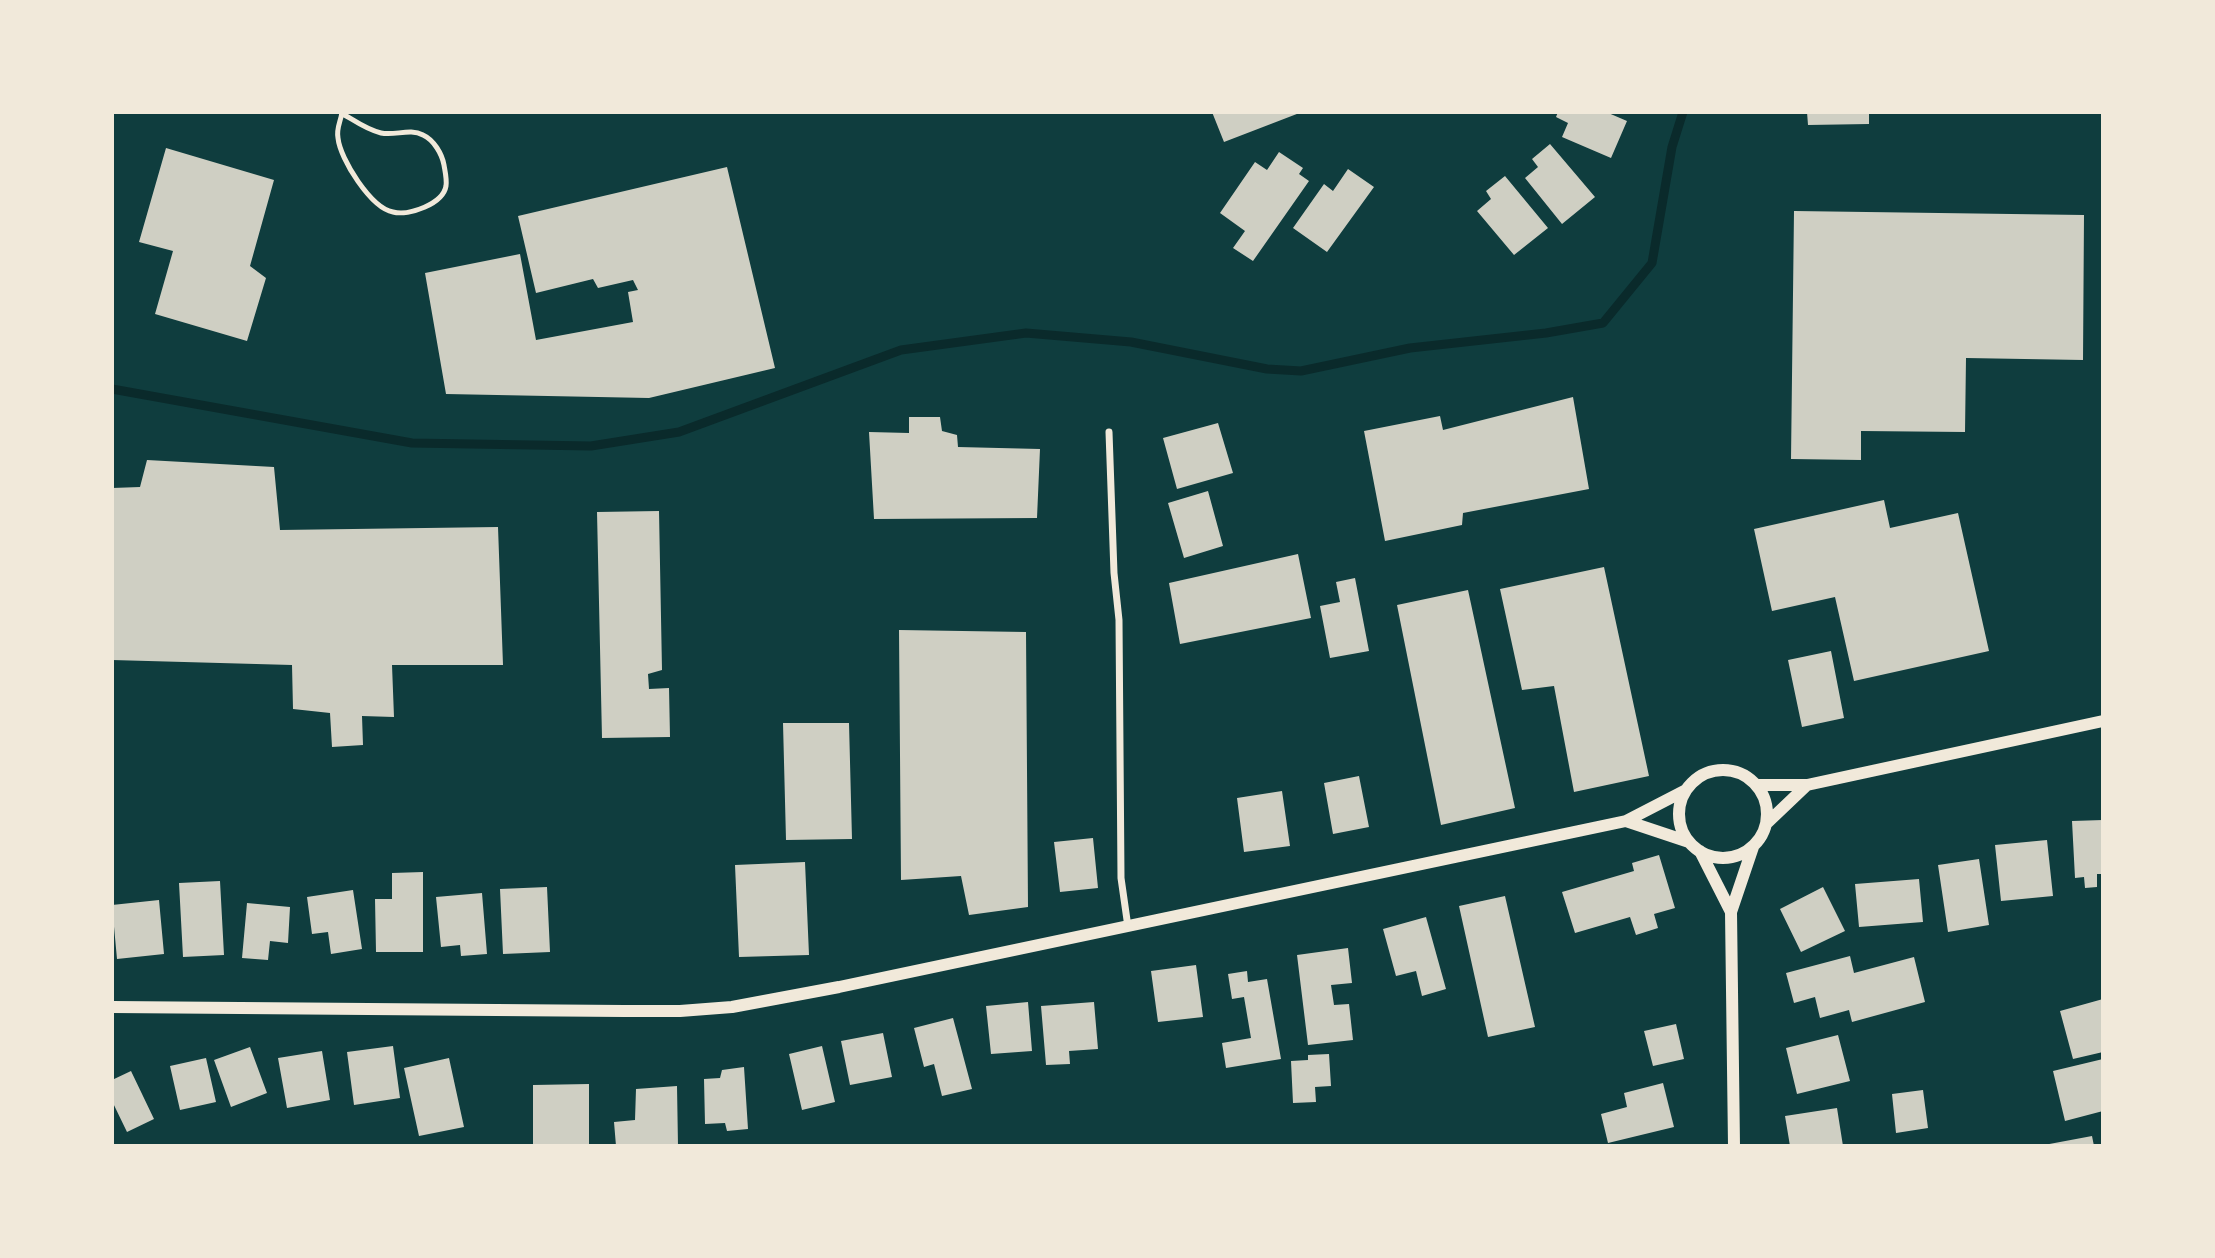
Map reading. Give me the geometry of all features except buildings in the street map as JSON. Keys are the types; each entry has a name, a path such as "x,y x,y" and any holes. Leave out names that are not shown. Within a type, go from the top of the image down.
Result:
{"street":[{"path":"1109,432 1114,573 1119,620 1121,878 1129,927"},
{"path":"1757,785 1807,785 2103,721"},
{"path":"1734,1146 1731,912 1753,847 1766,824 1768,810 1757,785 1746,776 1720,769 1695,779 1680,803 1682,830 1689,842 1713,857 1741,855 1753,847"},
{"path":"1766,824 1807,785"},
{"path":"112,1007 693,1010 732,1007 1129,927 1626,821 1686,790"},
{"path":"1626,821 1689,842"},
{"path":"1700,851 1731,912"}],"lane":[{"path":"343,113 382,133 411,132 423,134 432,141 442,156 446,172 446,187 442,196 406,213 394,213 373,200 343,156 337,129 343,113"}],"waterway":[{"path":"112,389 412,443 591,446 679,432 901,350 1026,333 1131,342 1267,369 1301,371 1410,348 1546,333 1603,323 1652,263 1672,147 1683,112"}]}
